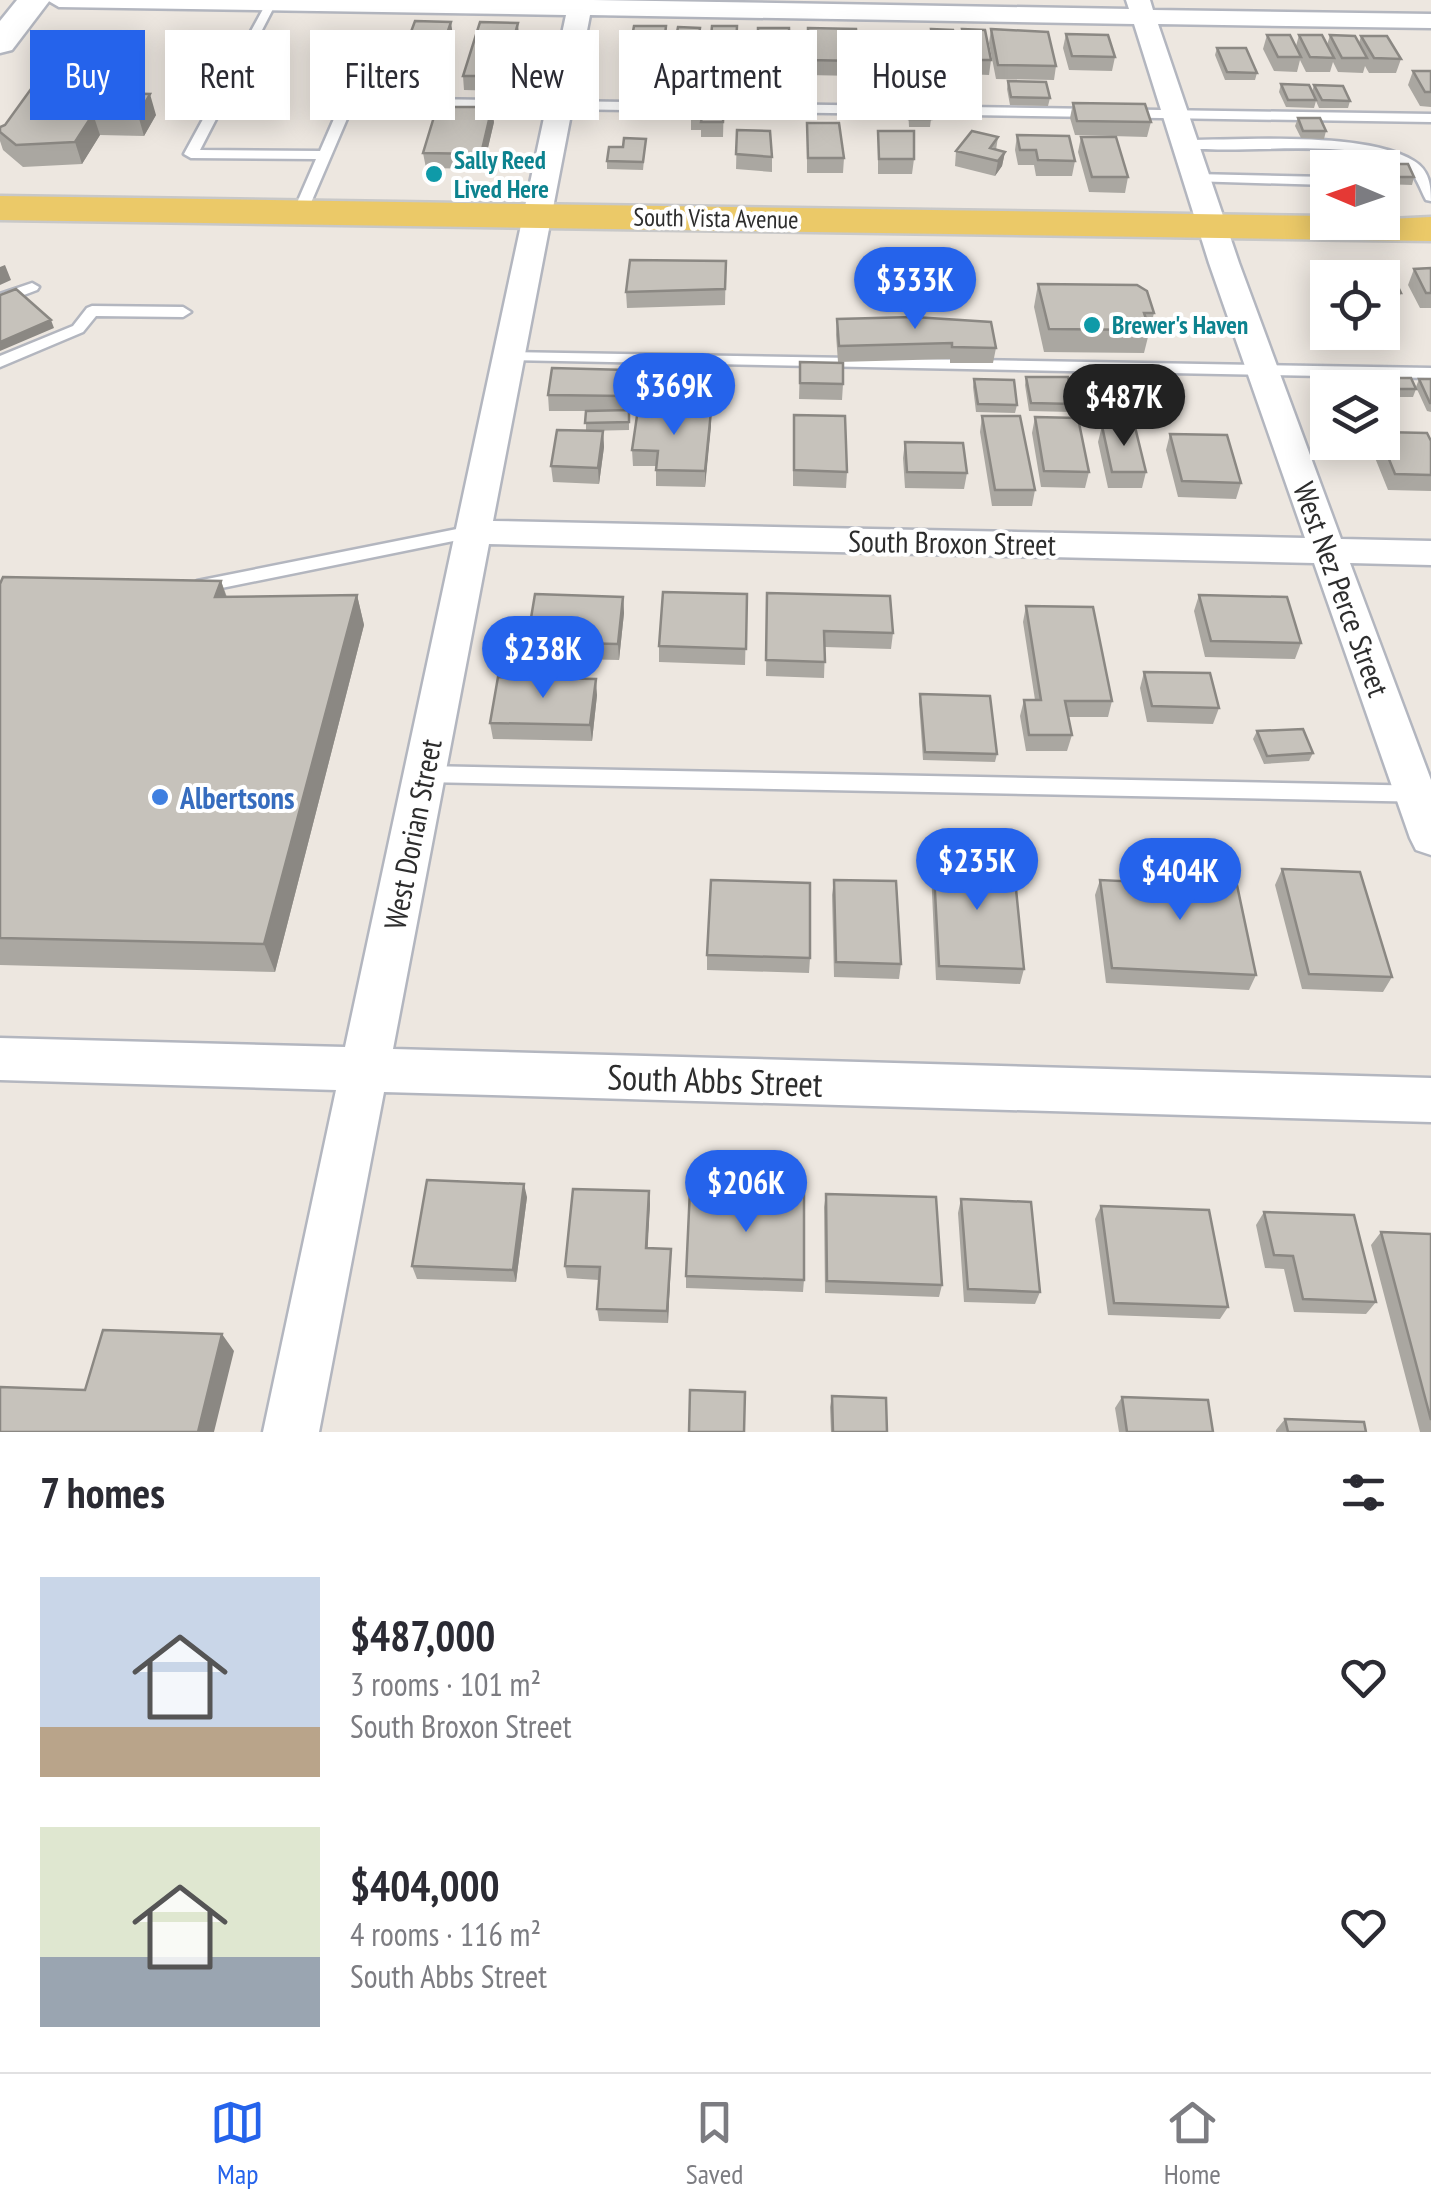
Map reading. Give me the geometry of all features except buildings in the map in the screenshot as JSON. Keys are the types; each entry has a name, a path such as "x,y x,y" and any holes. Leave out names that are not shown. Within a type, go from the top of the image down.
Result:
{"main road":[{"name":"South Vista Avenue","path":"0,208 1431,228"}],"street":[{"path":"0,43 34,0"},
{"path":"59,0 1141,8 1431,21"},
{"name":"West Dorian Street","path":"575,30 580,4"},
{"name":"West Nez Perce Street","path":"1141,8 1210,225 1328,550 1423,793 1431,838"},
{"name":"West Dorian Street","path":"291,1432 557,120"},
{"name":"South Broxon Street","path":"472,532 1431,552"},
{"name":"South Abbs Street","path":"0,1059 1431,1100"}],"lane":[{"path":"270,3 190,154 324,155"},
{"path":"300,212 343,112 356,102 475,103"},
{"path":"599,106 1180,129 1396,157 1414,166 1431,196"},
{"path":"1180,129 1431,118"},
{"path":"1196,178 1310,181"},
{"path":"0,299 32,286"},
{"path":"0,362 78,330 92,310 184,312"},
{"path":"508,357 1431,373"},
{"path":"173,587 192,588 472,532"},
{"path":"424,774 1423,793"}],"place":[{"name":"Sally Reed Lived Here","path":"434,174"},
{"name":"Brewer's Haven","path":"1092,325"},
{"name":"Albertsons","path":"160,797"}]}
